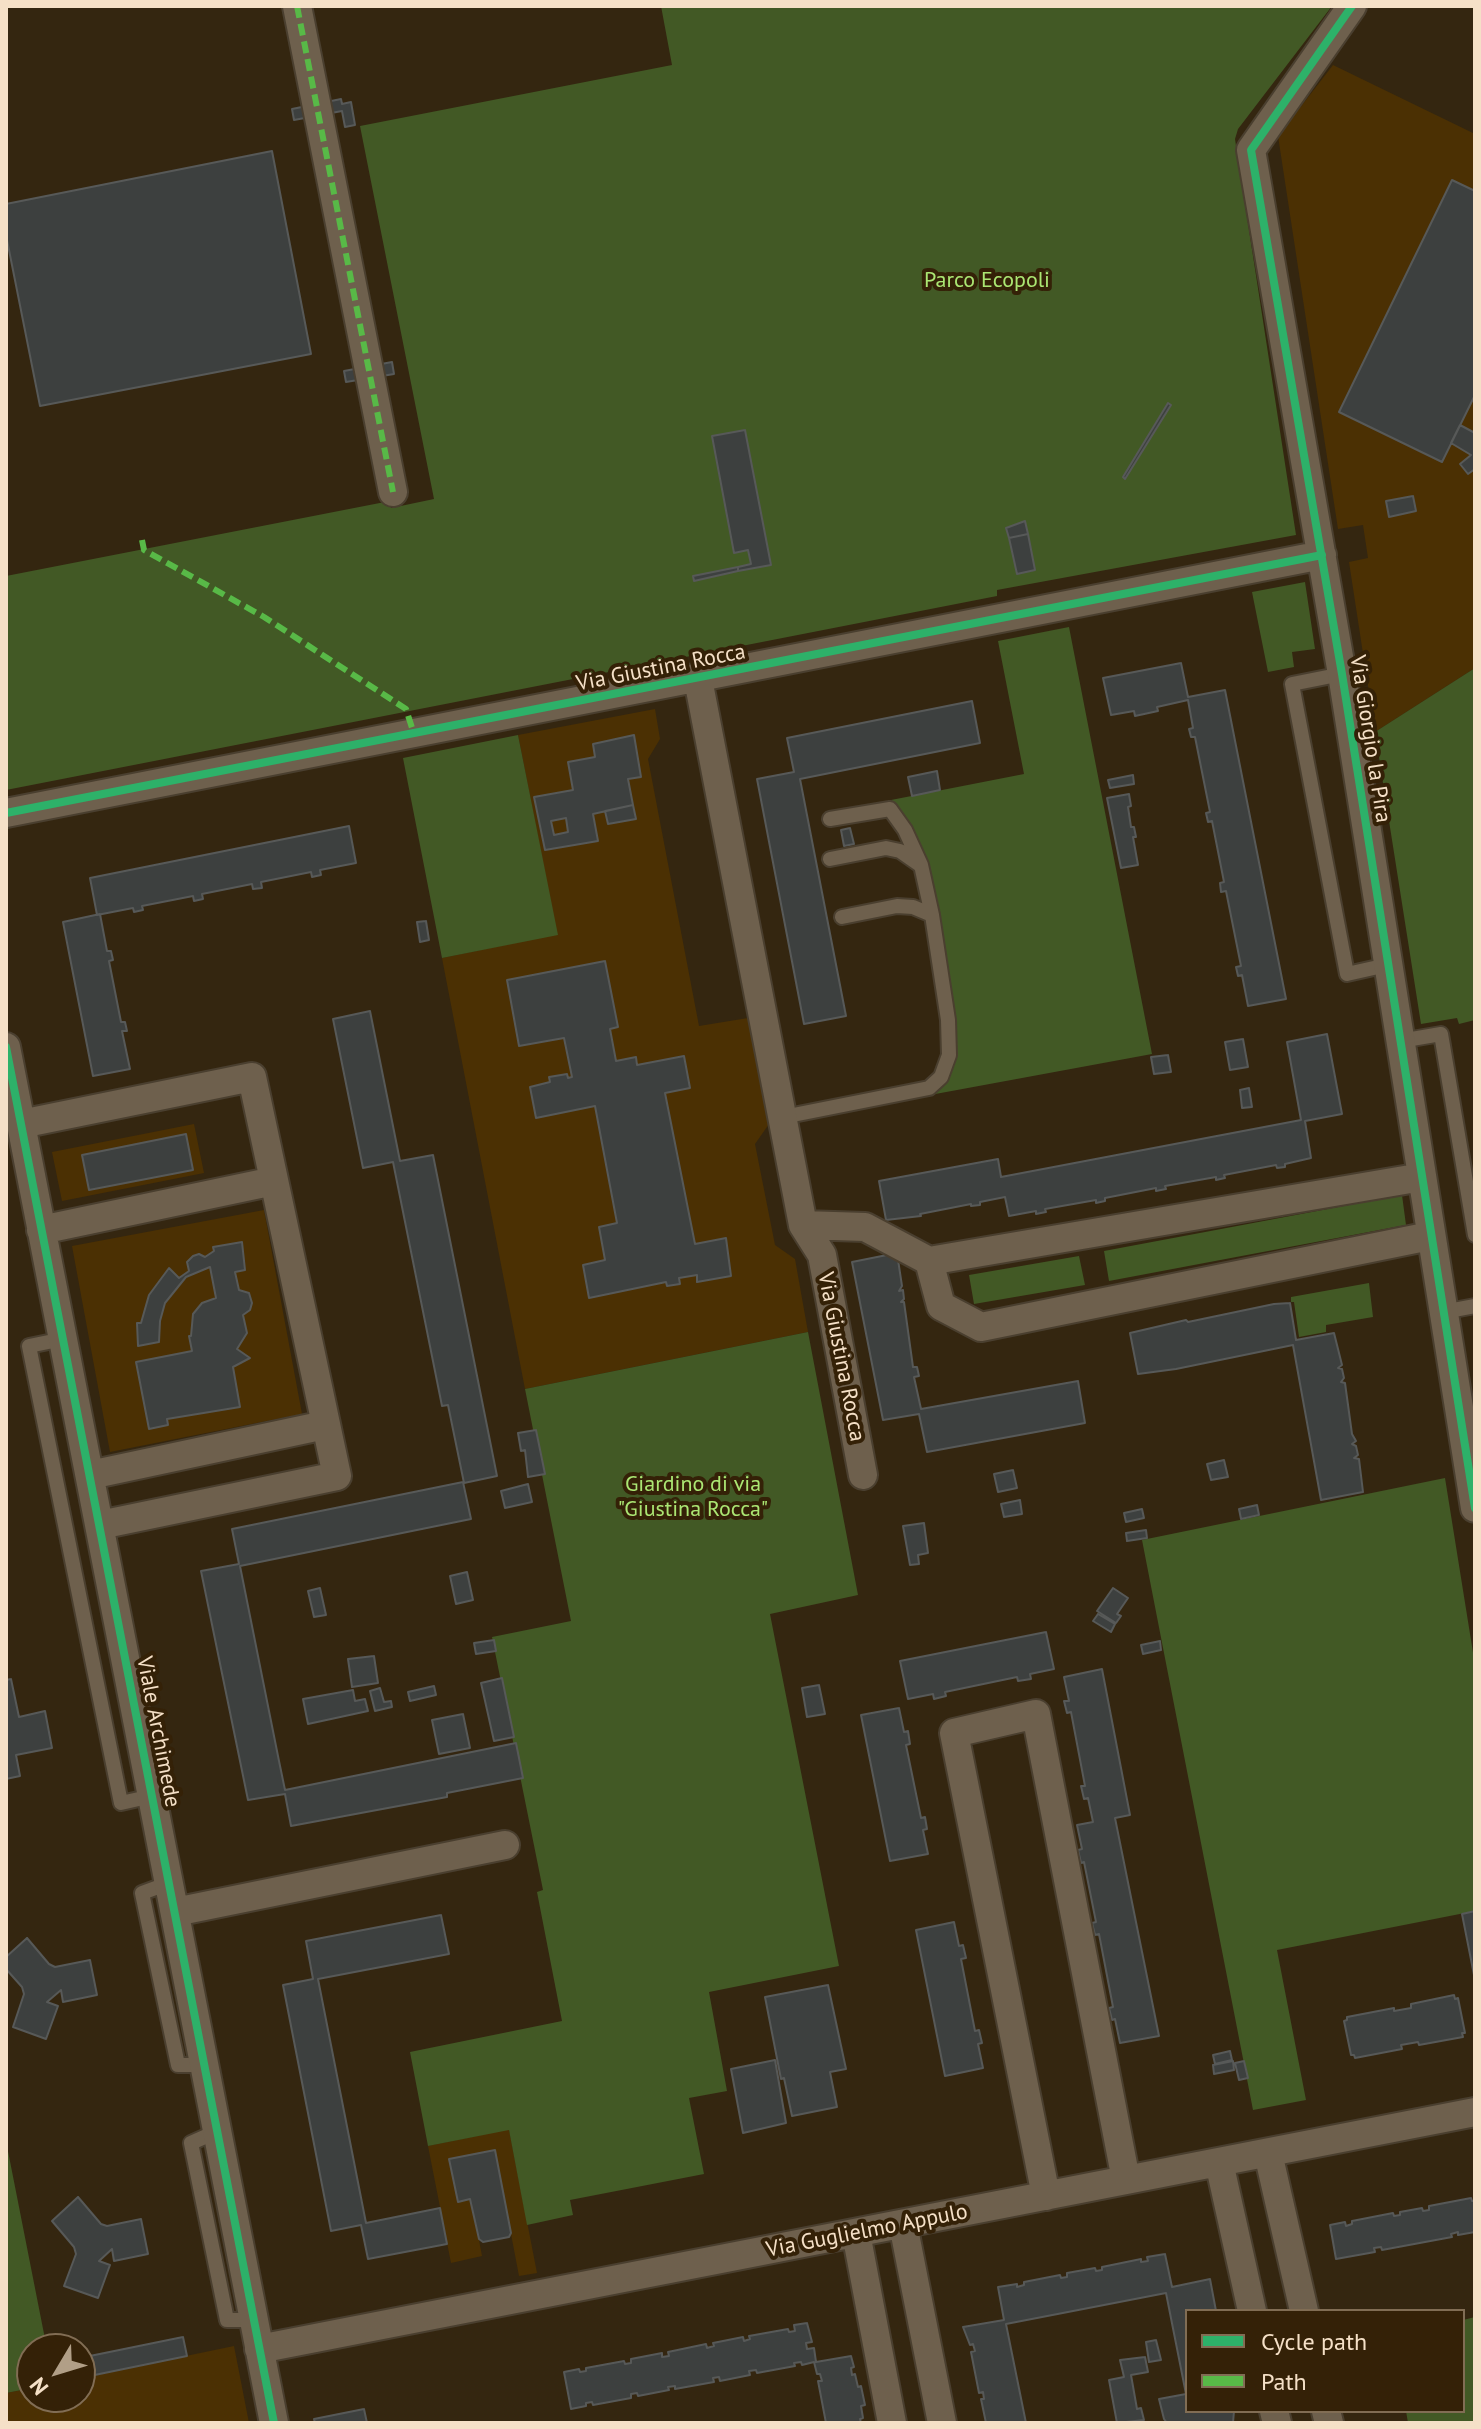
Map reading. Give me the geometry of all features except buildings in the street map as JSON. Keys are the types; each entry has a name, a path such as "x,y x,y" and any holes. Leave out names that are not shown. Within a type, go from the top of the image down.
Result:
{"street":[{"path":"297,6 393,492"},
{"name":"Via Giorgio la Pira","path":"1352,6 1251,150 1342,674 1443,1312 1465,1391 1475,1508"},
{"name":"Via Giustina Rocca","path":"6,813 1322,555"},
{"name":"Via Giustina Rocca","path":"698,679 803,1225 822,1255 863,1475"},
{"name":"Viale Archimede","path":"6,1047 63,1339 73,1464 100,1525 121,1724 152,1796 274,2423"},
{"path":"21,1124 252,1077 337,1476 100,1525"},
{"path":"803,1225 865,1227 929,1261 1422,1177"},
{"path":"41,1230 274,1181"},
{"path":"929,1261 941,1306 981,1327 1430,1236"},
{"path":"73,1464 325,1425"},
{"path":"1046,2196 954,1733 1036,1714 1126,2180"},
{"path":"175,1912 505,1845"},
{"name":"Via Guglielmo Appulo","path":"259,2349 1475,2112"},
{"path":"1268,2153 1304,2309"},
{"path":"1219,2162 1252,2309"},
{"path":"903,2224 942,2423"},
{"path":"856,2233 892,2423"}],"lane":[{"path":"1342,674 1292,684 1347,974 1387,965"},
{"path":"783,1117 929,1088 941,1077 949,1055 948,1020 932,915 921,865 905,830 890,809 830,819"},
{"path":"830,859 886,848 900,851 921,865"},
{"path":"842,917 897,906 913,907 932,915"},
{"path":"1400,1041 1441,1034 1475,1235"},
{"path":"1443,1312 1475,1306"},
{"path":"73,1464 121,1724"},
{"path":"169,1883 142,1893 178,2065 205,2065"}],"shaded area":[{"path":"1333,65 1475,134 1475,668 1375,732 1349,562 1368,558 1363,525 1338,529 1278,136"},
{"path":"655,709 660,739 648,759 699,1026 748,1018 769,1124 755,1144 775,1245 795,1259 808,1332 525,1389 442,958 557,934 518,735"},
{"path":"194,1124 204,1173 62,1201 52,1152"},
{"path":"264,1210 302,1414 110,1452 72,1246"},
{"path":"509,2129 537,2273 519,2276 511,2234 483,2242 479,2240 482,2256 451,2263 428,2146"},
{"path":"234,2346 249,2423 6,2423 6,2393 16,2391 16,2413 96,2413 96,2375"}],"green space":[{"name":"Parco Ecopoli","path":"661,6 1332,6 1238,129 1235,139 1296,535 997,590 997,596 6,790 6,576 390,501 391,508 434,499 360,126 672,65"},
{"path":"1305,582 1315,649 1292,652 1294,667 1268,672 1252,592"},
{"path":"1069,627 1152,1054 930,1095 952,1064 915,838 891,800 1024,774 998,641"},
{"path":"1475,668 1475,1020 1459,1024 1457,1018 1421,1024 1375,732"},
{"path":"518,735 558,935 442,958 403,758"},
{"path":"1402,1195 1406,1225 1109,1281 1104,1251"},
{"path":"1079,1256 1085,1285 974,1304 969,1275"},
{"path":"1369,1283 1373,1317 1326,1325 1326,1332 1299,1337 1291,1297"},
{"name":"Giardino di via \"Giustina Rocca\"","path":"808,1332 858,1595 770,1614 839,1966 709,1992 727,2091 689,2098 704,2174 570,2200 573,2215 527,2225 509,2130 428,2146 410,2052 562,2021 537,1892 543,1890 492,1637 571,1621 525,1389"},
{"path":"1445,1478 1475,1665 1475,1911 1277,1950 1306,2100 1253,2110 1142,1540"},
{"path":"6,2141 44,2333 16,2333 16,2391 6,2393"},
{"path":"1475,2317 1475,2423 1408,2423 1406,2413 1465,2413 1465,2320"}],"marked path":[{"path":"297,6 393,492"},
{"path":"142,540 144,550 264,617 406,709 414,734"}],"cycle path":[{"path":"1352,6 1251,150 1342,674 1475,1508"},
{"path":"6,813 1322,555"},
{"path":"6,1047 274,2423"}]}
